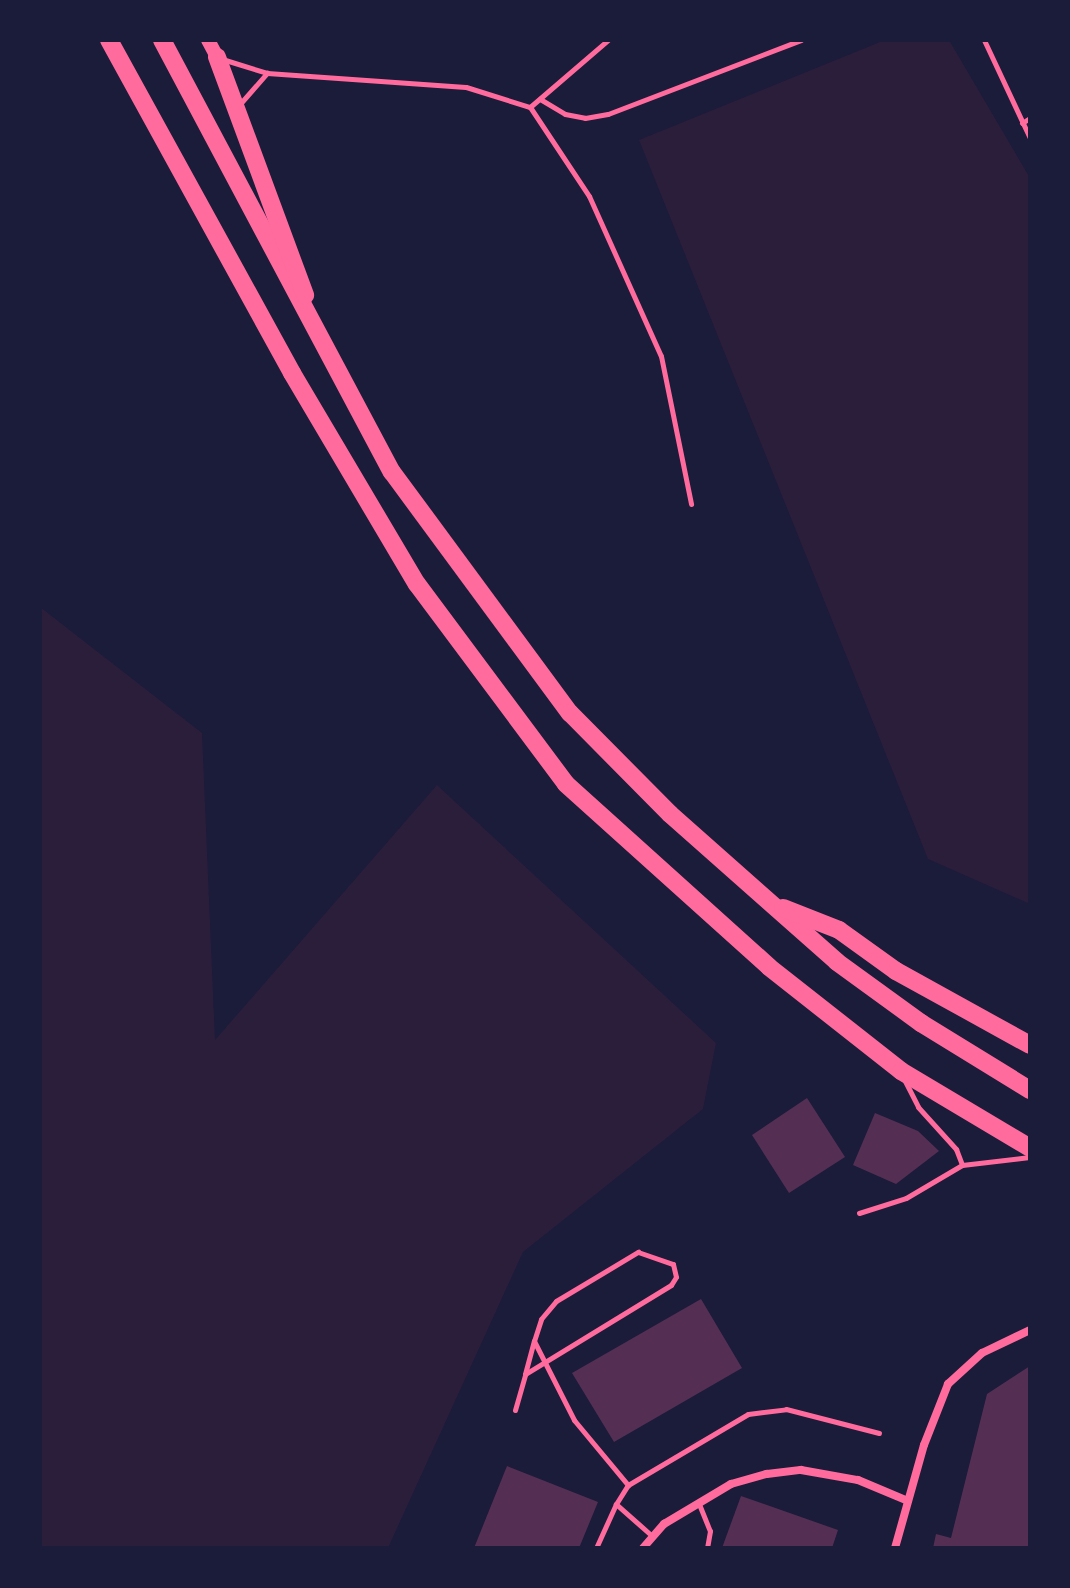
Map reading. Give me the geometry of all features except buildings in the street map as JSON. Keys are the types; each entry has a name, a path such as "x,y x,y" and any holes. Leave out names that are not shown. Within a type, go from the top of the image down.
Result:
{"highway":[{"path":"109,40 292,373 417,584 566,784 769,967 901,1071 1030,1148"},
{"path":"162,40 319,341 392,472 561,702 670,814 769,903 897,1006 1030,1090"},
{"path":"217,57 281,219 319,341"},
{"path":"769,903 839,930 896,971 1030,1045"}],"main road":[{"path":"208,40 217,57"}],"street":[{"path":"895,1548 948,1384 982,1353 1030,1330"},
{"path":"643,1548 651,1535 731,1484 801,1470 858,1480 908,1501"}],"lane":[{"path":"530,107 608,40"},
{"path":"540,99 565,114 608,114 801,40"},
{"path":"984,40 1030,138"},
{"path":"217,57 267,73 466,87 530,107 589,196 661,356 691,504"},
{"path":"237,107 267,73"},
{"path":"1022,123 1030,118"},
{"path":"901,1071 918,1107 956,1149 962,1165"},
{"path":"859,1213 906,1198 962,1165 1030,1157"},
{"path":"515,1410 534,1341 556,1301 627,1256 646,1253 677,1269 671,1285 525,1374"},
{"path":"534,1341 574,1420 628,1485"},
{"path":"596,1548 628,1485 748,1414 766,1409 879,1433"},
{"path":"616,1504 651,1535"},
{"path":"699,1504 710,1531 707,1548"}],"shaded area":[{"path":"885,40 949,40 1030,178 1030,904 928,859 639,140"},
{"path":"40,607 202,733 215,1040 437,785 716,1043 703,1109 523,1252 388,1548 40,1548"}]}
